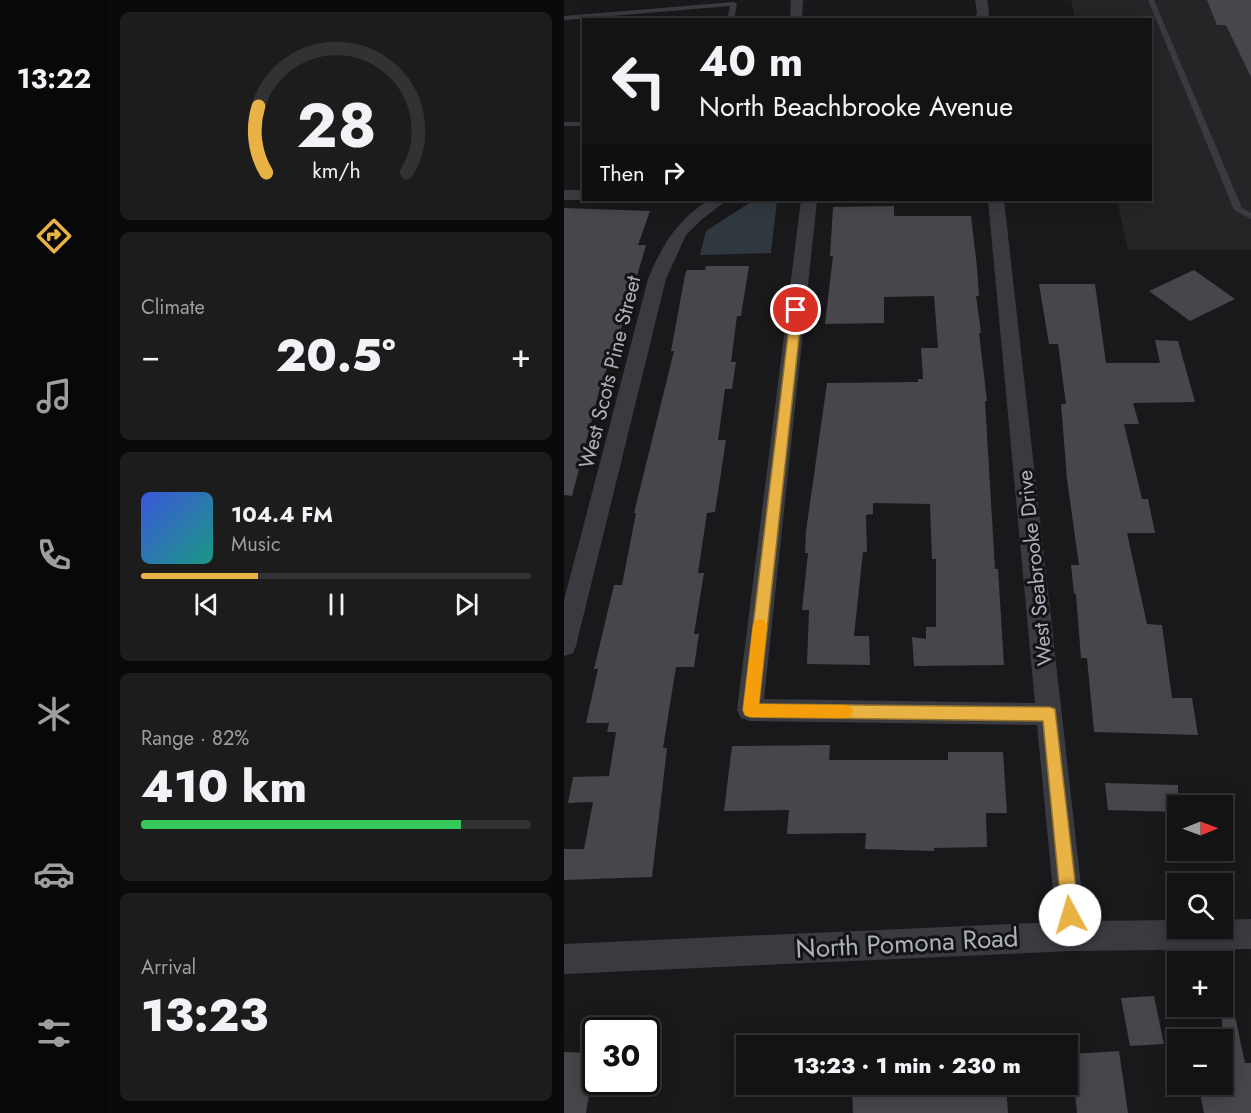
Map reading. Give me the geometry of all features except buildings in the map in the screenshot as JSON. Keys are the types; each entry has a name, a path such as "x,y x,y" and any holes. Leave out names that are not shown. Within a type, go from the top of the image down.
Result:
{"street":[{"path":"796,18 797,0"},
{"path":"968,0 971,18"},
{"path":"981,0 982,18"},
{"path":"564,195 582,195"},
{"path":"809,201 750,710 1050,714"},
{"name":"West Seabrooke Drive","path":"996,201 1072,936"},
{"name":"West Scots Pine Street","path":"564,646 657,279 672,242 686,223 708,202"},
{"name":"North Pomona Road","path":"564,959 1072,936 1251,934"}],"lane":[{"path":"636,0 636,12"},
{"path":"1151,0 1238,210 1251,216"},
{"path":"564,18 734,4 730,18"},
{"path":"564,124 582,124"}],"shaded area":[{"path":"1071,0 1251,0 1251,250 1128,250 1117,201 1152,201 1152,18 1075,18"},
{"path":"752,201 777,201 771,253 700,255 706,231"}],"slow traffic":[{"path":"760,625 750,710 846,711"}],"route":[{"path":"796,310 750,710 1050,714 1070,915"}]}
